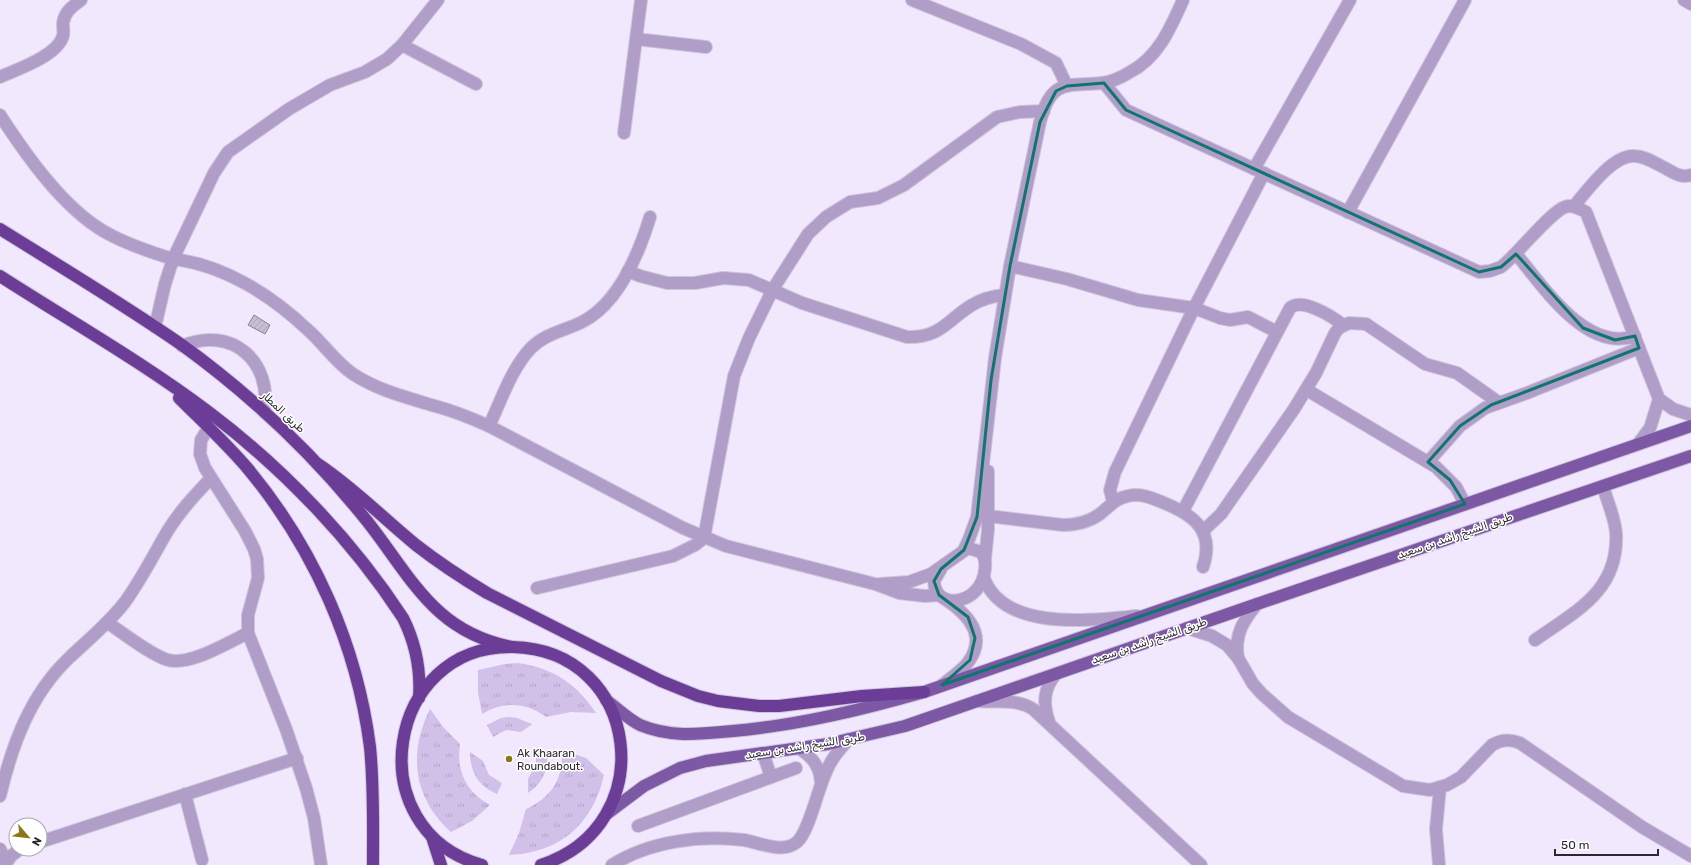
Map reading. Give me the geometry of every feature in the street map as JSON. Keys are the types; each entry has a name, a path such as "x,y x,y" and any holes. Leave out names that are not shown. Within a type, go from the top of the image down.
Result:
{"highway":[{"name":"طريق المطار","path":"0,230 155,327 182,346 264,412 318,464 367,522 431,606 462,630 486,641 512,647"},
{"path":"0,276 156,375 211,414 264,458 312,505 357,556 395,605 409,631 418,659 419,698"},
{"path":"156,375 209,427 248,469 283,515 312,564 336,616 354,667 368,734 372,774 373,865"},
{"path":"318,464 356,492 416,545 462,578 487,593 654,677 692,693 718,701 759,706 779,706 862,696 924,692"},
{"path":"482,865 451,851 431,834 413,810 403,782 401,768 403,738 407,724 419,698 437,677 459,660 485,650 512,647 540,650 566,661 589,678 606,700 618,727 622,756 619,785 608,813 591,836 580,845 555,860 541,865"},
{"path":"431,834 440,865"}],"main road":[{"path":"606,700 640,724 667,732 694,735 793,723 871,707 924,692 1691,426"},
{"name":"طريق الشيخ راشد بن سعيد","path":"608,813 636,790 668,772 693,764 849,740 905,726 1256,604 1691,456"}],"street":[{"path":"0,77 35,62 56,47 63,35 67,10 81,0"},
{"path":"155,327 173,258 214,174 228,152 289,109 330,85 365,72 387,59 402,45 438,0"},
{"path":"624,133 641,0"},
{"path":"912,0 1021,44 1056,63 1067,86"},
{"path":"964,550 977,517 986,448 991,380 1005,295 1040,122 1044,111 1056,91 1067,86 1104,83 1131,72 1150,58 1167,35 1183,0"},
{"path":"1113,502 1110,490 1115,472 1259,171 1350,0"},
{"path":"1348,212 1465,0"},
{"path":"1684,0 1691,4"},
{"path":"636,39 706,47"},
{"path":"402,45 476,84"},
{"path":"1104,83 1126,110 1479,272 1490,271 1501,267 1516,254 1555,214 1565,207 1574,206 1586,212 1660,399 1673,409 1691,415"},
{"path":"537,588 667,558 684,552 704,538 734,376 749,338 773,289 808,234 826,217 850,202 878,198 904,185 997,117 1020,112 1044,111"},
{"path":"0,115 42,174 76,210 105,232 149,252 201,264 245,283 294,317 342,366 367,383 397,396 452,411 489,426 704,538 748,553 875,584 900,593 919,596 941,596 958,600 970,597 978,590 984,578 988,516 986,448"},
{"path":"1574,206 1597,178 1620,159 1633,156 1644,157 1681,176 1691,175"},
{"path":"489,426 517,366 527,352 550,334 580,323 597,312 611,297 628,271 650,217"},
{"path":"1516,254 1570,317 1584,328 1614,340 1635,336"},
{"path":"1010,266 1067,279 1138,300 1194,308 1220,318 1230,320 1244,317 1252,319 1277,332"},
{"path":"628,271 654,280 681,284 736,277 753,281 817,308 898,336 916,337 934,334 979,301 1005,295"},
{"path":"1183,511 1290,308 1300,303 1333,318 1344,325"},
{"path":"1203,531 1221,514 1307,390 1332,338 1339,328 1344,325 1354,322 1366,324 1425,364 1457,373 1498,402"},
{"path":"182,346 194,341 215,339 235,345 244,351 252,359 261,374 265,392 264,412"},
{"path":"1428,462 1460,426 1478,412 1498,402 1527,393 1639,348"},
{"path":"1307,390 1428,462 1450,480 1465,504"},
{"path":"1638,444 1650,428 1660,399"},
{"path":"209,427 201,440 200,454 205,468 250,539 257,559 258,578 248,615 248,634 297,758 314,818 321,865"},
{"path":"0,796 21,727 34,702 50,679 69,658 108,623 137,585 177,517 211,478"},
{"path":"1535,640 1585,606 1606,581 1615,560 1616,532 1603,486"},
{"path":"988,516 1073,525 1091,519 1113,502 1127,496 1143,495 1183,511 1194,519 1203,531 1207,545 1203,567"},
{"path":"875,584 909,582 941,569 968,548 977,549 985,559"},
{"path":"941,569 934,581 935,591 968,617 972,623 975,638 975,646 970,660 942,685"},
{"path":"984,578 991,593 1002,603 1042,617 1082,621 1142,616"},
{"path":"1238,658 1237,642 1240,628 1256,604"},
{"path":"108,623 161,657 175,661 190,659 248,634"},
{"path":"1187,628 1220,640 1238,658 1258,689 1288,717 1403,786 1424,790 1448,785 1460,777 1492,745 1506,740 1514,740 1642,827 1691,856"},
{"path":"1049,722 1044,700 1048,686 1056,674"},
{"path":"977,701 1020,702 1033,709 1049,722 1201,865"},
{"path":"612,865 621,859 658,846 696,839 736,839 780,848 791,846 803,834 821,784 832,760 849,740"},
{"path":"798,748 811,756 816,762 819,769 821,784"},
{"path":"763,753 771,777"},
{"path":"48,839 297,758"},
{"path":"638,826 796,768"},
{"path":"1439,865 1436,829 1440,787"},
{"path":"185,794 202,860"},
{"path":"0,849 6,864"}],"highlighted area":[{"path":"1104,83 1126,110 1479,272 1501,267 1516,254 1583,328 1615,340 1635,336 1639,348 1491,405 1460,426 1428,462 1450,480 1465,504 942,685 970,660 975,638 968,617 939,595 934,581 941,569 964,550 977,517 991,380 1010,266 1040,122 1056,91 1067,86"}],"green space":[{"path":"518,663 531,665 553,673 563,679 581,694 596,713 571,712 546,717 531,708 507,705 482,714 478,692 478,670 505,664"},
{"path":"430,709 444,728 460,744 459,754 461,772 464,780 475,794 490,805 472,821 451,832 438,819 429,805 422,790 418,774 417,758 419,742 423,726"},
{"path":"501,718 517,718 532,724 521,732 506,730 493,737 487,725"},
{"path":"547,750 547,763 544,775 538,785 528,793 528,779 536,764 536,753"},
{"path":"562,750 586,758 604,775 592,808 572,833 559,842 544,849 509,855 519,833 526,809 542,799 554,786 561,769"},
{"path":"470,752 483,761 489,775 502,783 497,794 490,791 476,778 470,759"}],"building":[{"path":"254,315 270,325 265,334 248,325"}],"place":[{"name":"Ak Khaaran Roundabout.","path":"509,759"}]}
